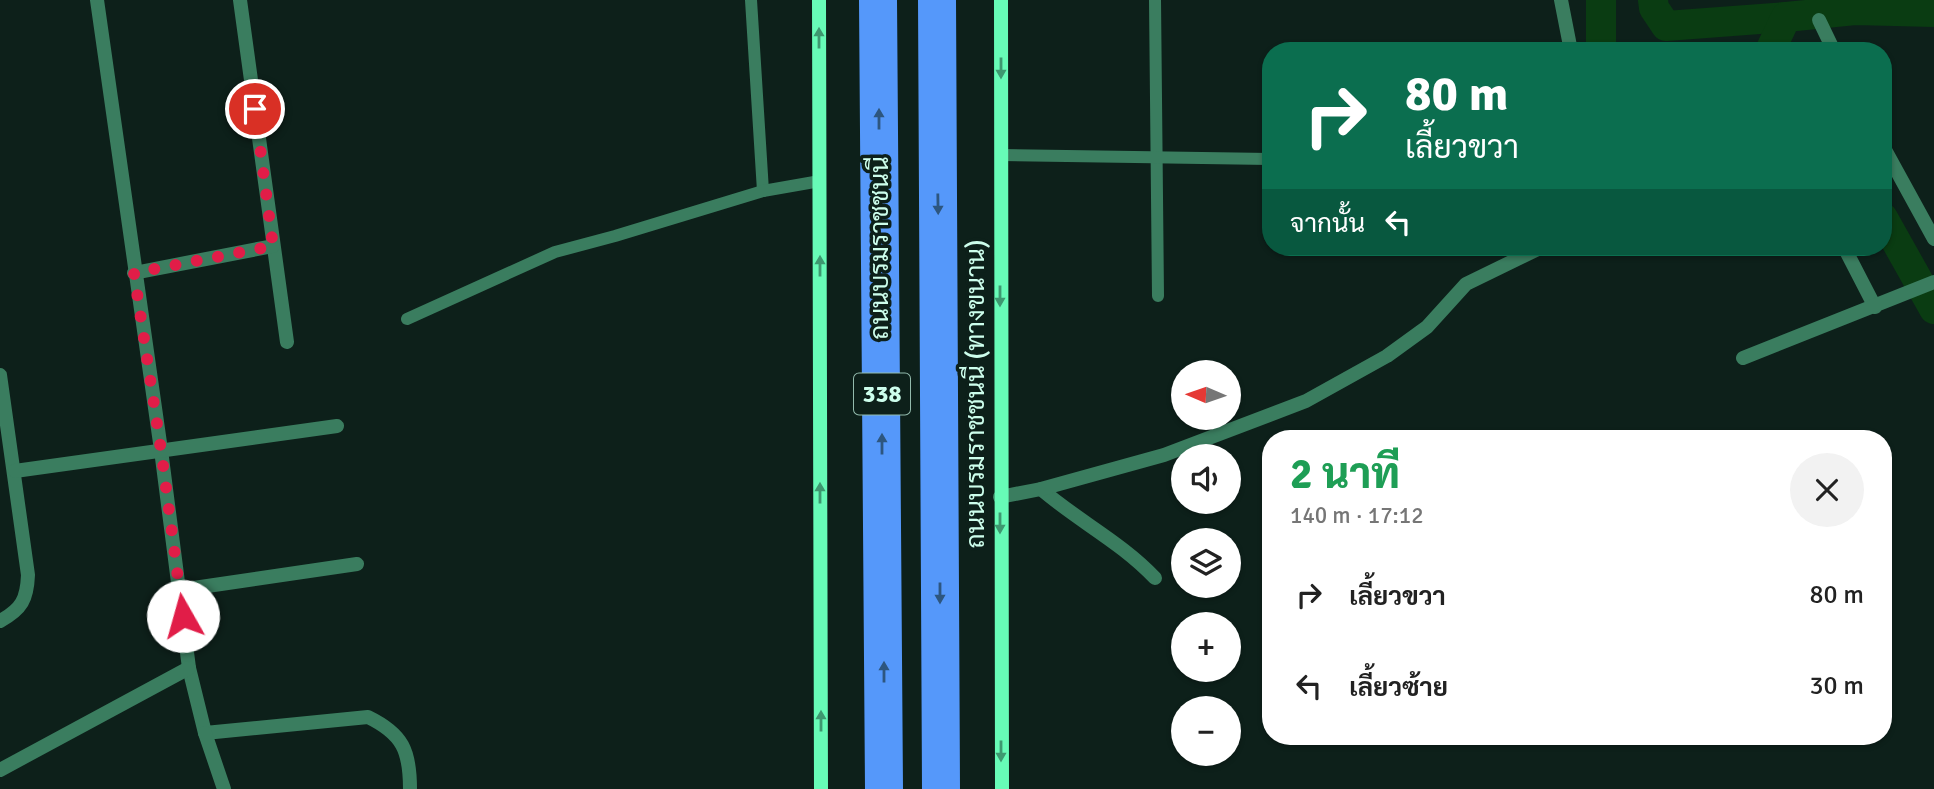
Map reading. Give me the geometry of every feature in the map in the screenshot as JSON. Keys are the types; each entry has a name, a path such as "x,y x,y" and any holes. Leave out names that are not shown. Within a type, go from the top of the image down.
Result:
{"highway":[{"name":"ถนนบรมราชชนนี","path":"878,0 884,789"},
{"name":"338","path":"937,0 941,789"},
{"path":"940,693 947,789"},
{"path":"875,789 884,711"}],"main road":[{"name":"338","path":"819,0 821,789"},
{"name":"ถนนบรมราชชนนี (ทางขนาน)","path":"1001,0 1002,789"}],"street":[{"path":"97,0 189,668 205,733 224,789"},
{"path":"240,0 287,342"},
{"path":"1560,0 1570,42"},
{"path":"1819,20 1830,42"},
{"path":"1892,168 1934,239"},
{"path":"134,273 273,246"},
{"path":"1000,497 1041,489 1164,455 1306,401 1387,356 1427,327 1466,284 1524,256"},
{"path":"1849,256 1875,307"},
{"path":"1744,358 1934,282"},
{"path":"0,375 6,455 15,471 28,575 27,594 20,605 0,621"},
{"path":"15,471 337,426"},
{"path":"1041,489 1069,513 1133,555 1155,578"},
{"path":"180,590 357,564"},
{"path":"0,770 189,668"},
{"path":"205,733 368,717 387,726 402,743 410,764 410,789"}],"lane":[{"path":"751,0 763,191"},
{"path":"1155,0 1158,296"},
{"path":"1001,155 1262,159"},
{"path":"408,319 555,252 763,191 820,181"}],"waterway":[{"path":"1601,0 1601,42"},
{"path":"1653,0 1654,8 1666,26 1786,17"},
{"path":"1774,42 1786,17 1855,10 1934,12"},
{"path":"1892,234 1934,309"}],"route":[{"path":"183,616 134,273 273,246 255,109"}]}
